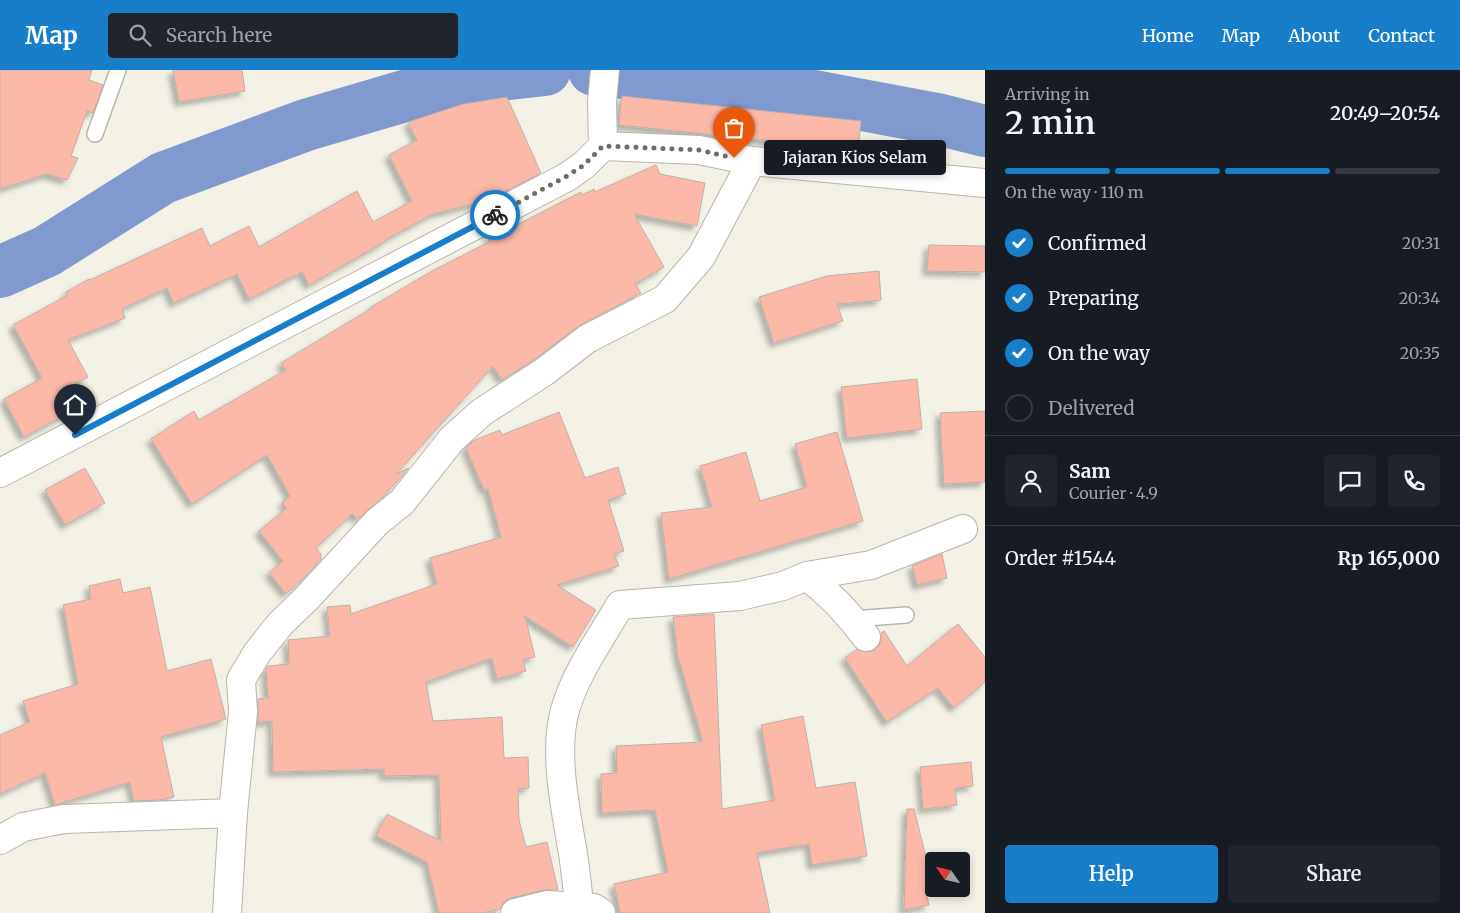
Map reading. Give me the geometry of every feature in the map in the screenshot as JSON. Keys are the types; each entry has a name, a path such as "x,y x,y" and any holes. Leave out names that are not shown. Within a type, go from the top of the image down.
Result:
{"main road":[{"path":"7,462 567,176 584,165 603,146 602,101 605,70"},
{"path":"603,146 699,150 752,161 985,183"},
{"path":"227,913 233,813 243,712 242,680 256,653 280,624 306,600 377,522 402,502 452,439 482,412 544,372 587,339 665,299 701,257 752,161"},
{"path":"515,913 547,904 590,910 573,855 564,807 560,741 565,710 576,682 620,604 740,596 783,586 807,576 870,565 963,529"},
{"path":"807,576 823,588 860,628"},
{"path":"0,840 23,827 64,819 233,813"}],"lane":[{"path":"95,134 118,70"},
{"path":"860,628 906,615"}],"building":[{"path":"0,70 92,70 89,80 103,85 93,113 87,111 71,156 78,158 67,180 47,174 0,189"},
{"path":"173,70 242,70 245,91 179,102"},
{"path":"622,96 861,121 858,150 619,125"},
{"path":"507,97 541,173 489,200 433,214 309,285 302,272 249,299 237,274 174,303 167,288 122,309 125,318 68,340 88,377 76,383 87,403 24,437 4,399 42,378 13,325 68,295 66,292 89,279 202,228 210,246 249,226 259,247 357,191 373,222 412,201 389,155 417,140 408,122 463,104"},
{"path":"656,165 660,174 705,183 697,226 634,214 664,267 635,284 641,293 580,325 535,359 502,380 493,366 396,474 409,468 384,496 358,519 352,514 316,548 321,554 321,559 286,594 269,573 283,561 259,531 287,508 282,503 290,496 267,455 192,504 151,439 194,411 199,420 286,370 281,363 434,270 489,242 488,240 581,192 582,195 594,189 595,192"},
{"path":"929,245 985,246 985,272 927,271"},
{"path":"879,271 881,300 837,304 843,321 774,343 759,297 827,276"},
{"path":"917,379 922,429 847,438 841,387"},
{"path":"985,411 985,482 944,484 940,413"},
{"path":"559,412 585,478 618,467 626,494 608,500 624,551 614,554 619,566 557,585 596,610 573,647 525,616 535,657 523,660 526,671 497,679 492,658 426,682 433,721 502,717 504,758 528,757 529,788 518,789 519,820 526,847 547,842 558,890 544,890 511,898 504,902 500,909 482,913 439,913 427,862 376,836 387,814 441,841 439,775 384,776 384,769 273,772 272,721 258,722 258,699 268,698 266,669 268,666 289,664 288,640 330,636 327,607 350,605 351,614 437,584 430,558 501,537 488,489 484,490 466,448 473,441 500,430 502,435"},
{"path":"837,432 863,521 669,579 661,513 712,507 700,466 746,452 760,501 807,487 795,444"},
{"path":"85,468 105,503 65,525 45,490"},
{"path":"942,554 947,578 917,585 912,566"},
{"path":"120,579 123,593 150,587 167,671 211,659 226,719 161,737 174,797 160,800 134,801 130,782 55,805 45,773 0,794 0,735 30,722 23,701 78,684 63,605 91,599 89,586"},
{"path":"714,614 722,809 775,800 761,725 803,716 816,788 855,782 867,856 812,865 809,844 757,853 770,913 620,913 614,884 668,872 655,810 602,813 601,774 617,773 616,746 703,742 678,656 673,617"},
{"path":"958,624 985,657 985,682 954,708 938,688 887,722 845,658 857,649 868,652 875,650 881,643 881,633 884,631 907,666"},
{"path":"971,762 973,786 955,788 957,805 923,809 920,767"},
{"path":"907,809 914,809 925,853 925,898 927,898 929,905 904,910"}],"waterway":[{"path":"0,272 47,251 163,178 306,125 462,79 545,70"},
{"path":"594,70 776,89 937,119 985,131"}],"way so far":[{"path":"495,215 567,176 584,165 603,146 699,150 734,158"}],"place":[{"name":"Jajaran Kios Selam","path":"734,158"}],"route":[{"path":"75,435 495,215"}]}
